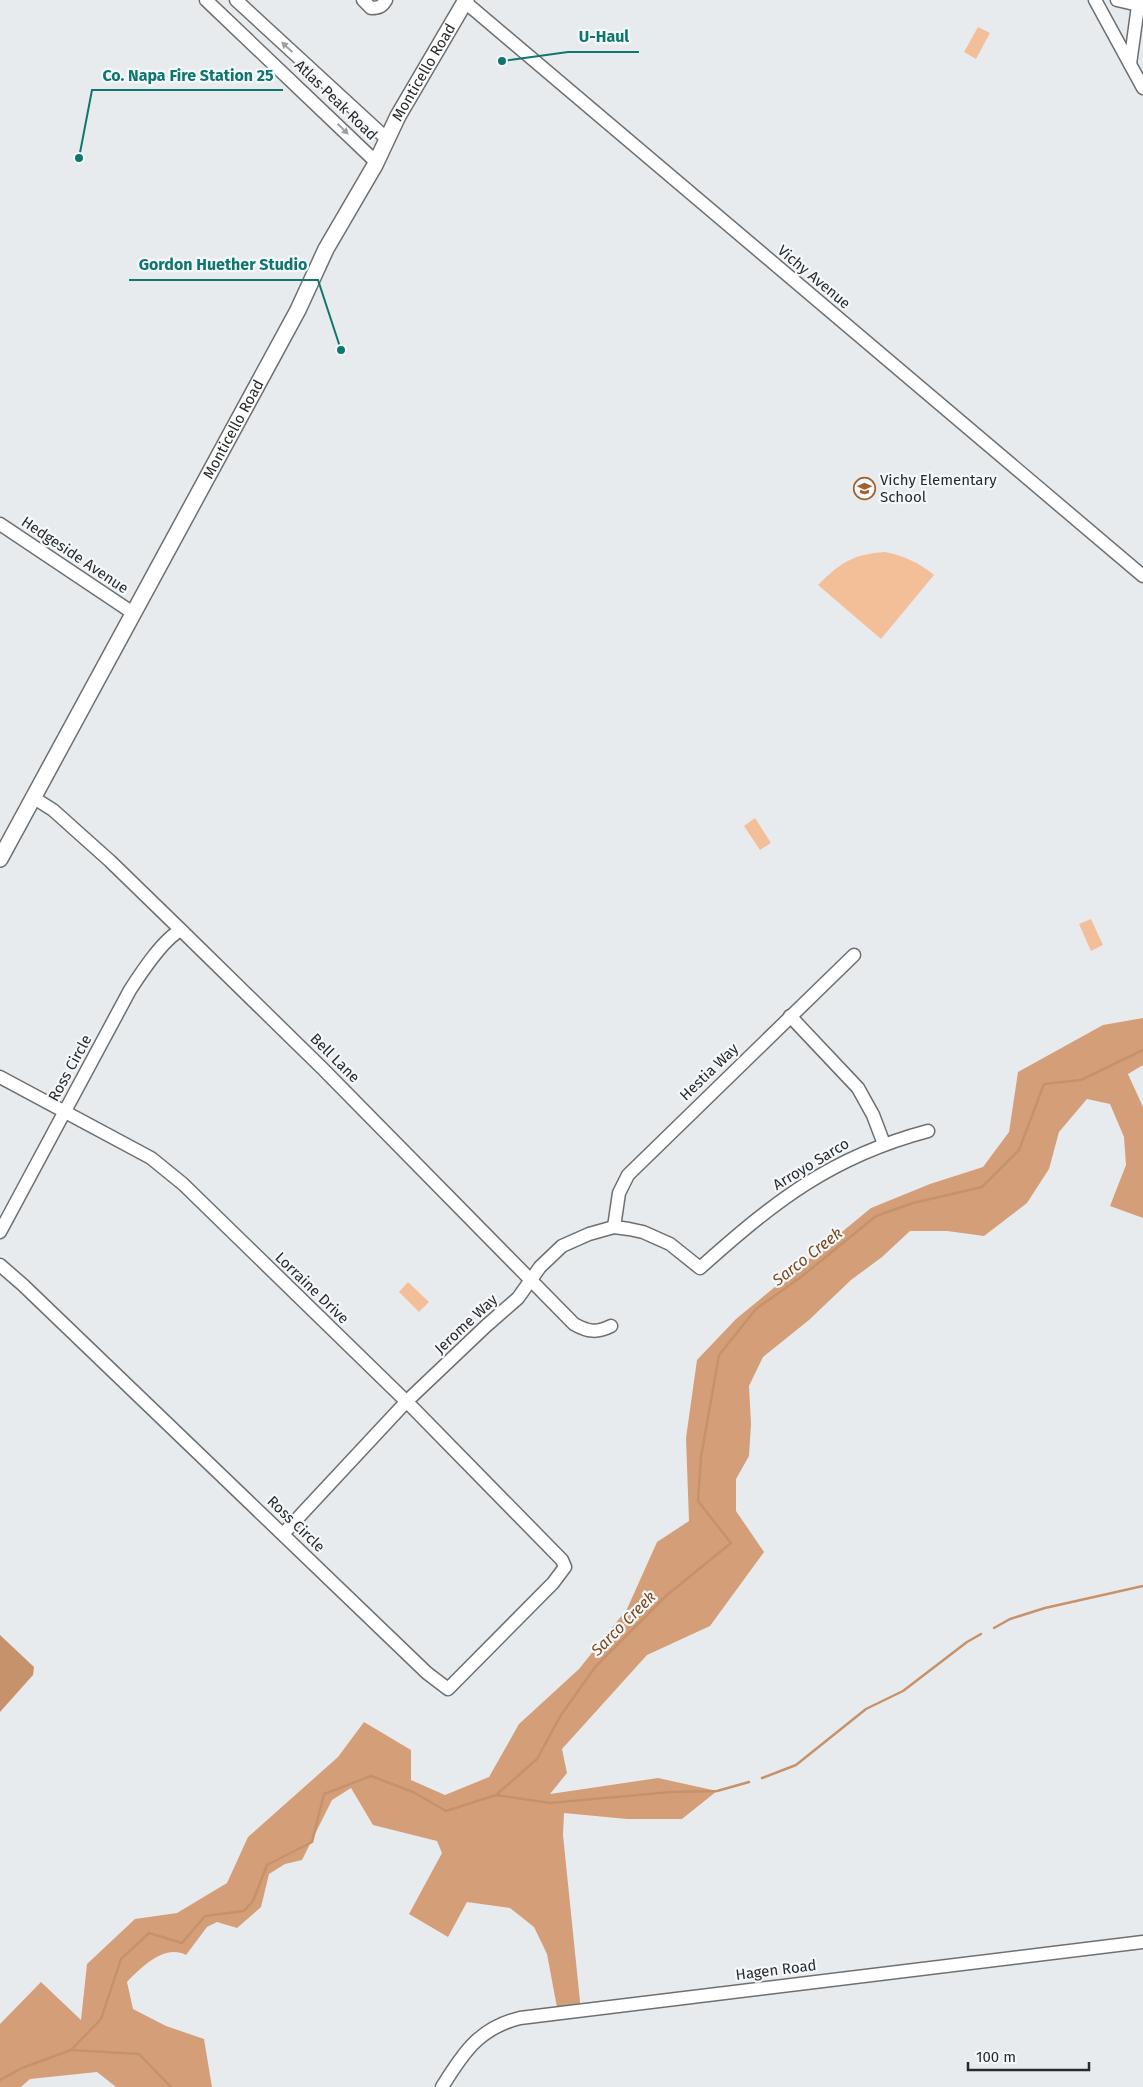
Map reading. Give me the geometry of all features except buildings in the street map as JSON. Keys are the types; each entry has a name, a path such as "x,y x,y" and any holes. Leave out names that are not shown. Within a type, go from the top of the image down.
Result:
{"main road":[{"name":"Monticello Road","path":"0,859 298,310 326,249 376,162 398,116 466,1"}],"street":[{"name":"Atlas Peak Road","path":"206,0 376,162"},
{"name":"Atlas Peak Road","path":"236,0 387,139"},
{"path":"363,0 371,8 376,8 383,5 386,0"},
{"path":"1095,0 1143,88"},
{"path":"1117,0 1140,6 1130,64"},
{"name":"Vichy Avenue","path":"466,1 1143,576"},
{"name":"Hedgeside Avenue","path":"0,524 133,613"},
{"name":"Bell Lane","path":"34,798 53,810 182,930 323,1069 574,1324 584,1330 594,1332 611,1326"},
{"name":"Ross Circle","path":"0,1232 64,1111 142,972 176,933 182,930"},
{"name":"Hestia Way","path":"614,1227 619,1193 628,1175 854,955"},
{"path":"790,1016 858,1088 873,1115 884,1144"},
{"name":"Lorraine Drive","path":"0,1077 151,1158 183,1184 406,1402 562,1560 565,1567"},
{"name":"Arroyo Sarco","path":"700,1268 738,1234 789,1194 838,1165 884,1144 928,1131"},
{"name":"Jerome Way","path":"283,1534 406,1402 518,1298 530,1279 546,1260 562,1246 589,1234 614,1227 643,1232 670,1244 700,1268"},
{"name":"Ross Circle","path":"0,1265 23,1284 427,1673 448,1689 553,1583 565,1567"},
{"name":"Hagen Road","path":"442,2087 461,2058 481,2035 496,2026 520,2018 1143,1942"}],"shaded area":[{"path":"978,27 990,33 976,59 964,52"},
{"path":"885,552 911,560 934,575 881,639 818,585 840,565 848,561 864,555"},
{"path":"755,818 771,843 760,850 744,826"},
{"path":"1091,919 1103,945 1091,951 1079,924"},
{"path":"1143,1018 1143,1065 1128,1074 1143,1107 1143,1218 1110,1206 1126,1165 1124,1137 1110,1104 1087,1099 1059,1132 1049,1169 1027,1203 984,1236 947,1231 910,1231 882,1257 851,1280 809,1320 763,1357 749,1386 751,1424 749,1456 736,1479 736,1511 764,1552 710,1626 647,1655 562,1749 567,1773 550,1794 658,1778 717,1791 682,1819 627,1819 564,1813 563,1835 581,2011 558,2013 547,1954 534,1927 510,1908 467,1902 448,1937 409,1914 442,1853 437,1841 373,1825 351,1788 332,1800 302,1860 285,1864 269,1874 261,1907 237,1928 217,1922 207,1927 186,1955 170,1952 162,1955 146,1964 127,1982 133,2009 166,2026 204,2039 212,2087 116,2087 97,2072 30,2079 21,2087 0,2087 0,2024 41,1982 81,2020 87,1964 135,1919 177,1913 227,1883 248,1837 338,1757 364,1722 411,1750 411,1780 445,1795 489,1777 519,1724 579,1669 627,1609 657,1542 689,1521 686,1438 697,1360 736,1319 871,1208 930,1184 983,1167 1009,1132 1018,1072 1103,1025"},
{"path":"408,1282 429,1302 419,1312 399,1292"},
{"path":"0,1635 34,1667 33,1675 0,1712"}],"waterway":[{"name":"Sarco Creek","path":"0,2080 22,2068 71,2050 101,2019 121,1959 149,1933 182,1943 205,1916 244,1911 253,1901 267,1865 312,1842 324,1794 371,1776 413,1792 446,1811 496,1795 537,1759 561,1715 596,1666 667,1595 731,1543 698,1501 701,1457 719,1355 756,1309 801,1277 876,1216 913,1203 982,1187 1019,1150 1044,1084 1081,1080 1143,1050"},
{"path":"994,1628 1010,1619 1045,1608 1143,1586"},
{"path":"762,1778 796,1765 866,1709 903,1691 967,1642 981,1634"},
{"path":"496,1795 550,1803 671,1792 717,1791 749,1782"},
{"path":"72,2050 139,2054 171,2087"}],"place":[{"name":"U-Haul","path":"502,61"},
{"name":"Co. Napa Fire Station 25","path":"79,158"},
{"name":"Gordon Huether Studio","path":"341,350"},
{"name":"Vichy Elementary School","path":"864,489"}]}
